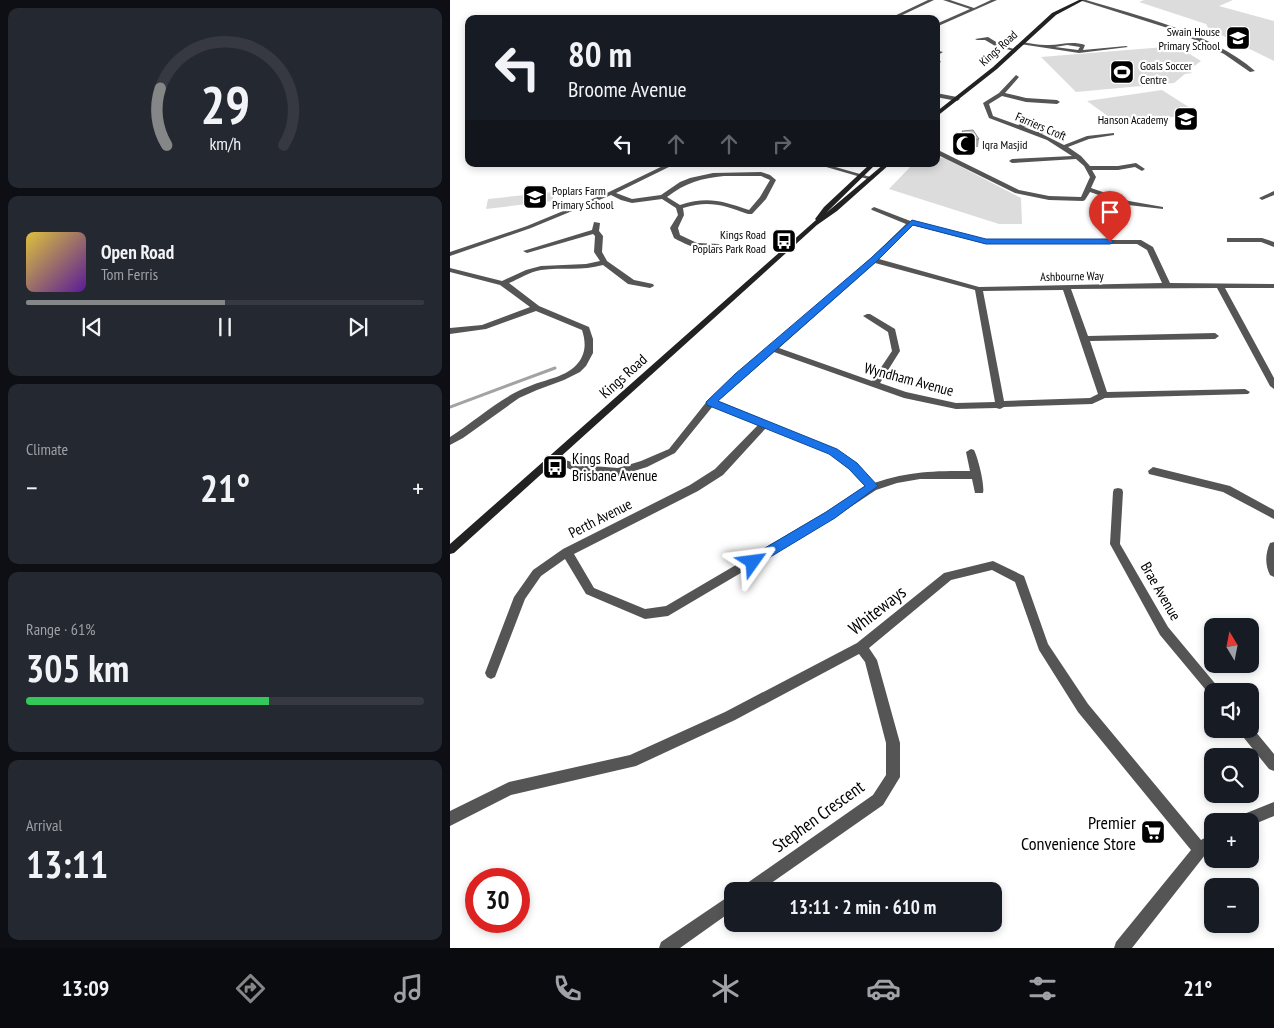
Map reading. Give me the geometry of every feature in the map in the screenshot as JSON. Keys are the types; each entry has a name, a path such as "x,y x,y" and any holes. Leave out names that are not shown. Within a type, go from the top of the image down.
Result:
{"street":[{"path":"913,0 924,4"},
{"path":"899,15 932,0"},
{"path":"945,0 974,9"},
{"path":"940,24 995,0"},
{"path":"1081,0 1176,29 1226,53 1252,71"},
{"name":"Kings Road","path":"940,112 1022,44 1058,8 1081,0"},
{"path":"977,39 986,38 999,46 1015,50"},
{"path":"1045,48 1072,43 1083,46 1079,52"},
{"path":"1022,44 1079,52 1126,47"},
{"name":"Farriers Croft","path":"1016,77 1001,94 986,103 991,117 1064,147 1079,157 1090,168"},
{"path":"1001,94 1026,100 1057,102"},
{"path":"940,96 957,99"},
{"path":"1021,124 1036,126 1043,131 1036,135"},
{"path":"1064,147 1076,140 1094,135 1112,134"},
{"path":"940,153 1017,192 1049,198 1083,199 1092,177 1090,168 1118,168 1136,165 1142,169"},
{"path":"1012,161 1079,157"},
{"path":"450,254 529,227 666,167"},
{"path":"830,167 870,178"},
{"name":"Kings Road","path":"815,224 826,208 869,167"},
{"name":"Kings Road","path":"452,546 815,224 835,210 883,167"},
{"path":"610,193 623,200 632,201 663,197 677,185 706,176 726,173 764,175 773,180 765,197 750,213 711,200 679,207"},
{"path":"1089,188 1128,203 1150,203 1161,208"},
{"path":"1262,198 1274,193"},
{"path":"663,197 679,207 681,215 674,228 677,236 702,250 716,246"},
{"path":"874,209 912,223 986,242 1138,242 1150,249 1167,285"},
{"path":"596,223 595,231 599,236 598,252 604,262 631,282 650,286"},
{"path":"550,458 579,469 618,472 644,464 672,451 711,402 874,260 912,223"},
{"path":"527,251 595,231"},
{"path":"1230,240 1262,240 1274,245"},
{"name":"Ashbourne Way","path":"874,260 979,289 1167,285 1274,286"},
{"path":"503,283 532,270 554,267 590,267 604,262"},
{"path":"450,270 503,283 536,308 586,329 590,342 587,356 579,366 565,377 527,390 506,402 450,442"},
{"path":"1220,286 1274,386"},
{"path":"1066,287 1103,395"},
{"path":"979,289 1000,406"},
{"path":"450,330 483,327 536,308"},
{"path":"867,316 892,331 896,351 874,385"},
{"path":"1085,339 1215,336"},
{"name":"Wyndham Avenue","path":"771,348 904,395 956,406 1000,406 1092,401 1103,395 1245,392"},
{"path":"711,402 833,452 853,466 872,486"},
{"name":"Perth Avenue","path":"491,673 520,597 537,573 567,552 694,488 719,472 764,425"},
{"path":"970,452 977,475 979,490"},
{"path":"1153,471 1226,489 1274,515"},
{"path":"567,552 590,591 645,614 668,611 830,515 872,486 920,475 977,475"},
{"name":"Brae Avenue","path":"1118,492 1116,544 1164,631 1207,683"},
{"path":"1274,546 1271,565 1274,572"},
{"name":"Whiteways","path":"450,819 509,789 630,761 730,716 861,646 948,576 993,565 1020,579 1043,646 1083,708 1204,844"},
{"name":"Stephen Crescent","path":"761,882 878,800 893,777 893,743 871,660 861,646"},
{"path":"1252,738 1274,764"},
{"path":"1259,815 1274,809"},
{"path":"1122,948 1204,848"},
{"path":"667,948 724,908"}],"shaded area":[{"name":"Swain House Primary School","path":"1144,0 1233,0 1219,6 1274,21 1274,61 1209,29 1206,24 1139,2"},
{"name":"Goals Soccer Centre","path":"1177,46 1201,61 1189,70 1192,73 1185,74 1174,83 1076,92 1041,57"},
{"path":"1162,90 1198,113 1120,125 1087,101"},
{"path":"940,157 1021,198 1022,224 999,224 889,189 910,167 940,167"},
{"path":"553,192 553,201 486,209 488,199"}],"building":[{"path":"973,130 979,139 967,140 962,131"}],"waterway":[{"path":"450,407 555,368"}],"place":[{"name":"Swain House Primary School","path":"1238,38"},
{"name":"Goals Soccer Centre","path":"1122,72"},
{"name":"Hanson Academy","path":"1186,119"},
{"name":"Iqra Masjid","path":"964,144"},
{"name":"Poplars Farm Primary School","path":"535,197"},
{"name":"Kings Road Poplars Park Road","path":"784,241"},
{"name":"Kings Road Brisbane Avenue","path":"555,467"},
{"name":"Premier Convenience Store","path":"1153,832"}],"route":[{"path":"753,562 830,515 872,486 853,466 833,452 711,402 738,377 874,260 912,223 986,242 1110,242"}]}
